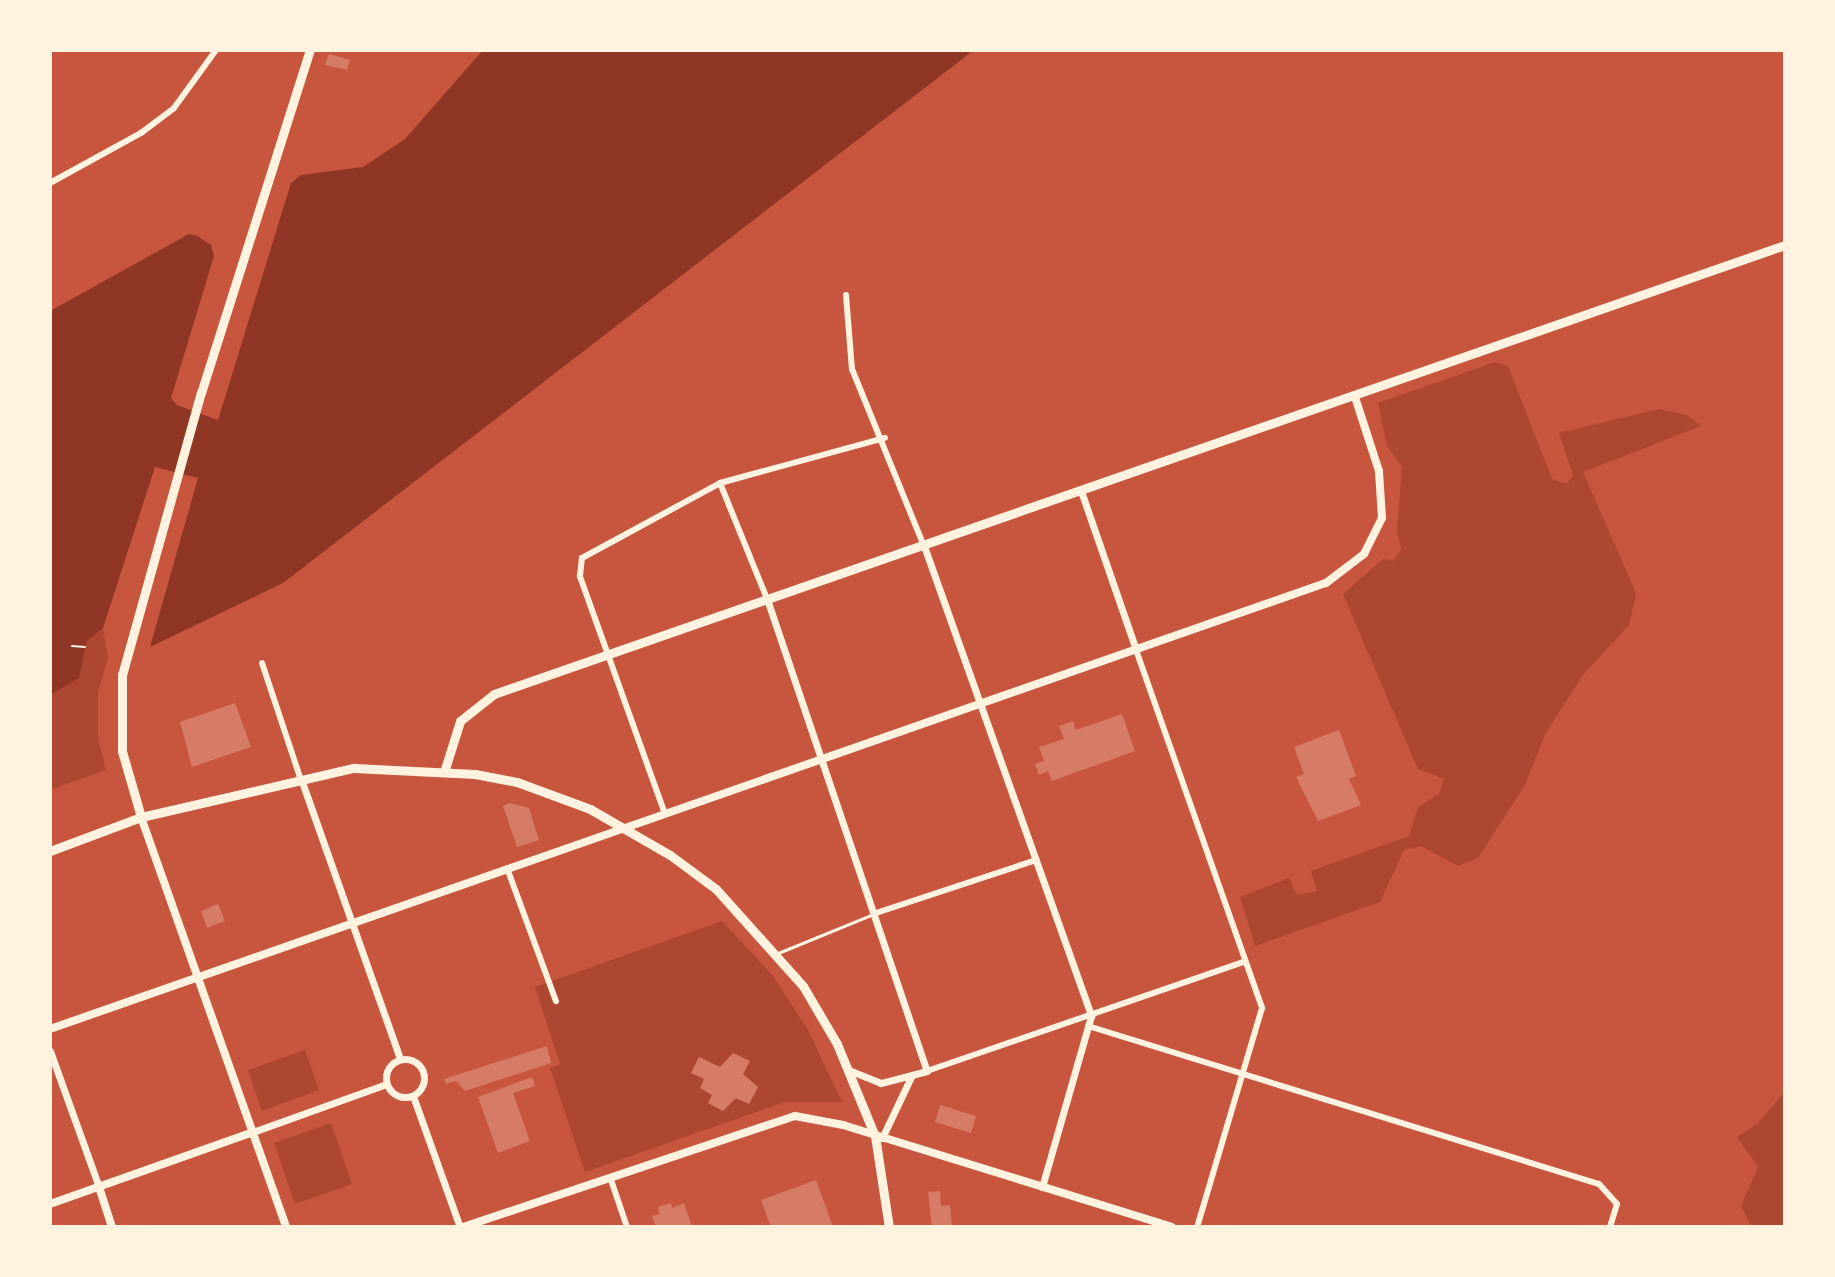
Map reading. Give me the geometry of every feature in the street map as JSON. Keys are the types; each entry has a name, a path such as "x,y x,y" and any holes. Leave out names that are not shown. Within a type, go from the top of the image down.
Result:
{"main road":[{"path":"286,1227 141,817 122,751 122,675 201,393 310,50"},
{"path":"445,769 453,735 472,707 767,599 1785,245"},
{"path":"50,1029 1135,647 1326,583 1364,554 1382,518 1383,493 1355,397"},
{"path":"50,851 141,817 300,777 384,766 445,769 530,787 625,827 707,881 778,953 815,1005 878,1137 889,1227"},
{"path":"462,1227 782,1117 822,1119 1172,1227"},
{"path":"50,1204 253,1132"},
{"path":"99,1187 112,1227"}],"street":[{"path":"50,183 141,133 174,108 216,50"},
{"path":"846,295 852,369 885,438 1091,1016 1042,1187"},
{"path":"665,814 579,563 610,540 720,483 885,438"},
{"path":"720,483 767,599 876,913 927,1071"},
{"path":"1081,491 1262,1008 1197,1227"},
{"path":"262,663 400,1059"},
{"path":"876,913 1036,860"},
{"path":"507,868 556,1001"},
{"path":"847,1067 875,1083 911,1077 1244,962"},
{"path":"1088,1026 1599,1184 1617,1204 1610,1227"},
{"path":"50,1051 99,1187"},
{"path":"400,1059 416,1062 423,1071 422,1088 413,1096 397,1096 386,1084 387,1072 400,1059"},
{"path":"878,1137 911,1077"},
{"path":"253,1132 386,1084"},
{"path":"413,1096 462,1227"},
{"path":"609,1177 627,1227"},
{"path":"1132,1227 1135,1216"}],"lane":[{"path":"778,953 876,913"}],"path":[{"path":"72,646 85,647"}],"shaded area":[{"path":"483,50 974,50 283,583 150,647 198,478 155,467 103,628 87,641 79,678 50,695 50,311 189,234 211,245 214,256 171,398 177,405 218,420 291,183 301,175 363,167 405,139"},
{"path":"1495,362 1508,366 1552,479 1567,484 1573,475 1559,433 1659,409 1687,415 1701,426 1583,472 1636,593 1629,625 1583,675 1545,734 1525,785 1478,858 1458,866 1421,846 1404,850 1380,902 1255,946 1240,897 1289,878 1297,895 1317,891 1311,871 1409,836 1418,807 1439,794 1444,779 1418,769 1343,594 1383,559 1393,561 1401,549 1397,531 1402,467 1387,446 1378,403"},
{"path":"103,628 108,657 98,693 98,738 106,770 50,790 50,695 79,678 87,641"},
{"path":"722,921 773,976 808,1030 842,1102 785,1102 585,1172 550,1068 560,1064 535,987"},
{"path":"305,1050 319,1090 262,1111 248,1070"},
{"path":"1785,1091 1785,1227 1752,1227 1741,1206 1758,1167 1737,1137 1758,1123"},
{"path":"331,1123 352,1184 295,1204 274,1143"}],"building":[{"path":"329,54 350,60 347,70 325,65"},
{"path":"235,703 251,747 192,767 180,722"},
{"path":"1122,714 1135,751 1052,781 1048,771 1039,775 1035,764 1044,761 1039,747 1064,739 1059,726 1073,721 1076,730"},
{"path":"1339,730 1356,776 1349,779 1361,805 1318,821 1296,777 1304,774 1294,747"},
{"path":"510,803 529,808 539,840 517,847 503,806"},
{"path":"218,904 225,921 207,928 201,911"},
{"path":"547,1046 551,1063 465,1091 456,1081 446,1084 444,1079"},
{"path":"733,1053 750,1061 743,1074 758,1087 749,1104 736,1098 723,1111 708,1103 712,1095 700,1088 704,1079 691,1073 699,1057 720,1067"},
{"path":"532,1077 535,1086 513,1093 530,1141 498,1153 478,1097"},
{"path":"940,1105 976,1116 971,1133 935,1122"},
{"path":"816,1180 833,1227 771,1227 761,1200"},
{"path":"940,1191 941,1206 950,1205 952,1227 932,1227 928,1192"},
{"path":"671,1203 672,1208 684,1203 692,1227 656,1227 652,1216 660,1214 658,1207"}]}
